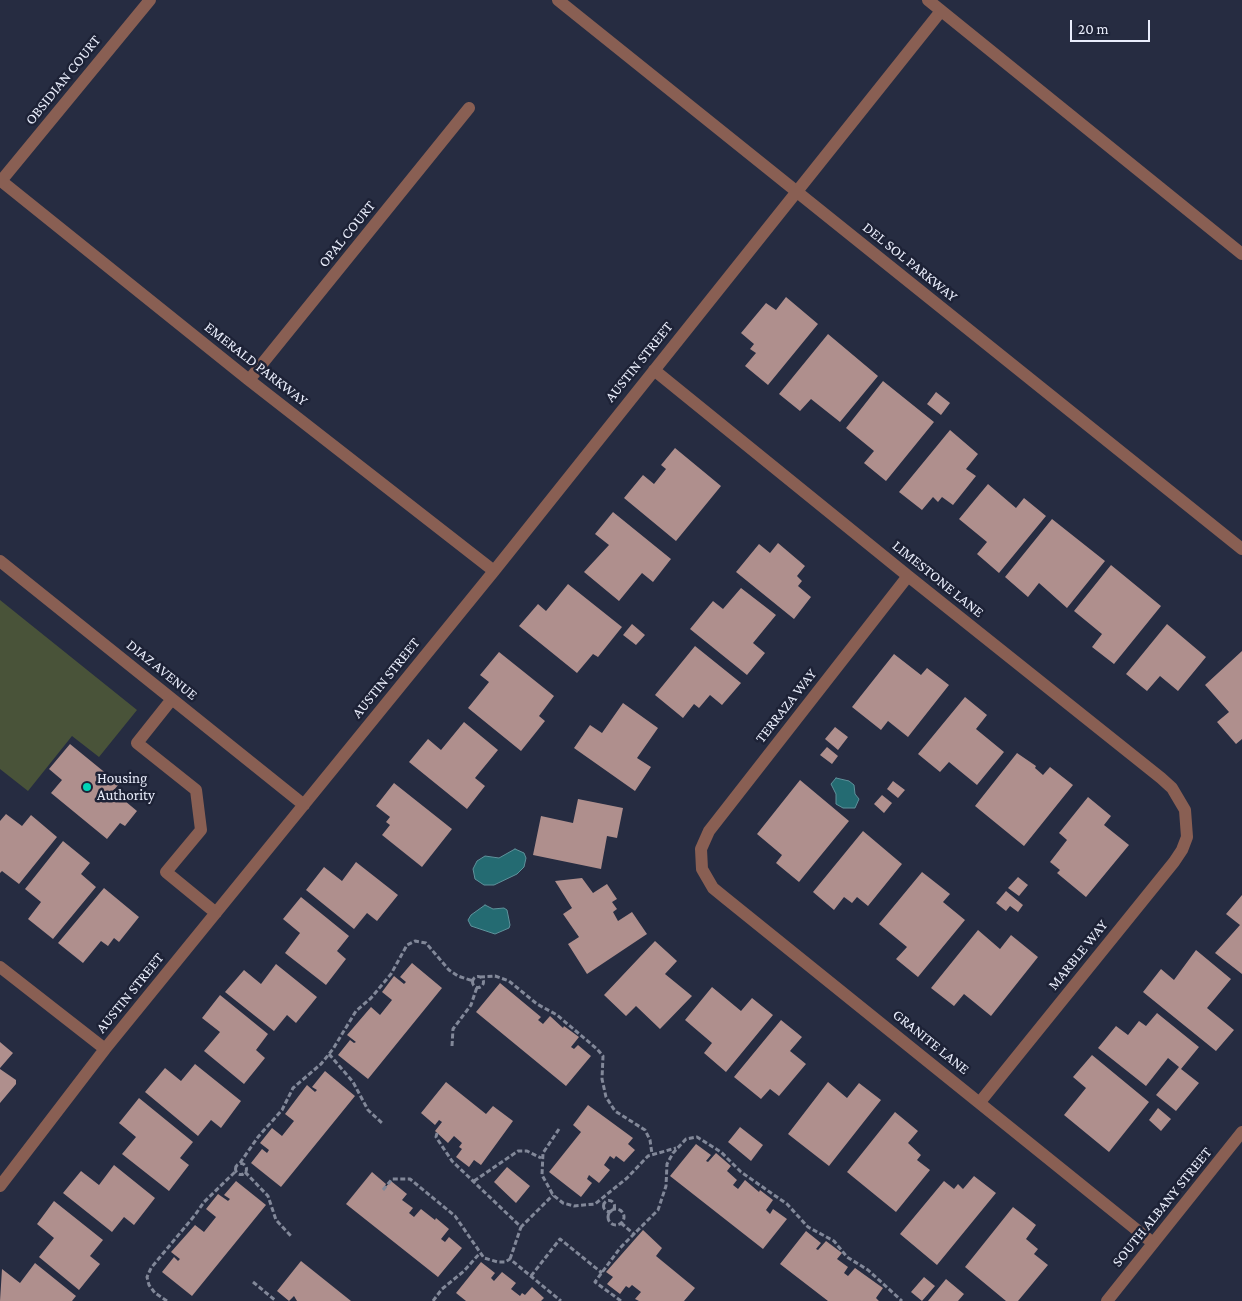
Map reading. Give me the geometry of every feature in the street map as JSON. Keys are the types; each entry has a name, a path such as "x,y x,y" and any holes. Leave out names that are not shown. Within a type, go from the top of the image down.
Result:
{"street":[{"name":"OBSIDIAN COURT","path":"1,180 150,0"},
{"name":"DEL SOL PARKWAY","path":"558,0 1242,549"},
{"path":"928,0 1242,254"},
{"name":"AUSTIN STREET","path":"0,1186 105,1049 494,571 941,11"},
{"name":"OPAL COURT","path":"249,380 469,108"},
{"name":"EMERALD PARKWAY","path":"1,180 249,380 494,571"},
{"name":"LIMESTONE LANE","path":"654,370 1161,778 1178,798 1185,810 1187,824"},
{"name":"DIAZ AVENUE","path":"0,561 304,804"},
{"name":"TERRAZA WAY","path":"700,859 704,840 709,831 908,576"},
{"path":"172,698 137,743 196,790 201,830 166,872 216,913"},
{"name":"MARBLE WAY","path":"980,1102 1174,862 1187,837 1187,824"},
{"name":"GRANITE LANE","path":"700,859 706,878 713,888 1154,1243"},
{"path":"0,967 105,1049"},
{"name":"SOUTH ALBANY STREET","path":"1107,1301 1242,1132"}],"path":[{"path":"165,1300 149,1285 147,1277 150,1268 204,1202 236,1171 236,1166 240,1164 258,1138 282,1110 296,1085 316,1069 329,1054 356,1011 371,998 391,974 404,949 411,942 419,940 426,943 454,973 473,981 477,987"},
{"path":"473,981 475,977 496,976 509,981 537,1004 557,1014 598,1048 603,1056 602,1079 606,1097 615,1111 645,1130 650,1140 652,1154"},
{"path":"452,1046 454,1029 471,1005 477,987 483,984 480,977"},
{"path":"329,1054 353,1082 368,1110 382,1123"},
{"path":"559,1129 549,1141 541,1158 542,1175 553,1195 563,1203 574,1206 585,1207 599,1202 652,1154 677,1148"},
{"path":"437,1133 438,1140 452,1161 502,1211 521,1226"},
{"path":"621,1301 595,1282 620,1248 635,1235 661,1206 666,1186 667,1164 677,1148 686,1139 697,1137 721,1152 741,1172 792,1208 808,1226 834,1242 847,1257 868,1270 902,1301"},
{"path":"474,1181 518,1151 527,1151 541,1158"},
{"path":"240,1164 246,1167 245,1172 268,1196 276,1220 291,1236"},
{"path":"236,1171 240,1174 245,1172"},
{"path":"382,1190 392,1179 410,1179 455,1216 480,1253 491,1261 504,1262 510,1258 521,1226 553,1195"},
{"path":"607,1194 608,1200"},
{"path":"604,1204 608,1200"},
{"path":"599,1202 604,1204 606,1210 612,1210 618,1209 623,1213 624,1220 621,1223 615,1225 610,1222 608,1216 612,1210 614,1203 608,1200"},
{"path":"621,1223 635,1235"},
{"path":"531,1276 560,1239 602,1273"},
{"path":"433,1301 442,1289 464,1271 480,1253"},
{"path":"510,1258 561,1301"},
{"path":"253,1282 276,1301"}],"shaded area":[{"path":"0,600 137,710 99,757 72,736 28,791 0,769"},
{"path":"836,778 849,781 854,785 855,794 859,799 855,808 843,808 836,804 836,794 831,784"},
{"path":"515,849 524,853 526,858 524,867 517,874 494,885 484,885 475,879 473,869 477,861 485,856 499,858"},
{"path":"485,905 493,909 504,908 507,910 509,928 495,934 471,926 468,920 471,915"}],"building":[{"path":"786,297 818,324 768,385 745,366 756,353 750,349 754,344 741,333 766,303 776,310"},
{"path":"828,334 878,376 840,422 811,399 800,411 779,394"},
{"path":"883,381 934,422 886,481 864,463 874,451 846,428"},
{"path":"936,392 950,403 941,415 927,404"},
{"path":"950,430 978,454 966,469 976,476 953,505 942,497 938,502 933,497 922,510 899,492"},
{"path":"675,448 721,486 676,541 624,498 643,475 654,484 666,469 661,465"},
{"path":"988,484 1016,508 1024,498 1046,516 999,573 977,554 987,542 959,519"},
{"path":"613,512 671,559 653,582 642,573 619,601 584,572 609,545 595,534"},
{"path":"1052,519 1105,561 1067,608 1039,583 1028,597 1005,577"},
{"path":"778,543 805,566 797,576 802,581 798,586 811,597 794,619 736,572 759,544 770,553"},
{"path":"1111,565 1161,606 1114,664 1092,647 1102,634 1074,611"},
{"path":"568,584 622,627 598,657 593,654 577,673 519,626 538,604 546,611"},
{"path":"741,588 776,615 753,643 765,653 747,675 690,629 713,601 723,609"},
{"path":"632,624 645,635 636,645 623,635"},
{"path":"1167,624 1206,657 1178,691 1160,676 1147,691 1126,674"},
{"path":"695,646 741,683 722,705 710,695 699,708 694,704 683,718 655,695"},
{"path":"1242,651 1242,739 1236,744 1217,722 1229,712 1205,685"},
{"path":"499,652 554,696 539,716 545,721 521,751 468,708 489,682 480,675"},
{"path":"894,654 921,675 927,668 949,685 908,737 888,721 881,730 852,707"},
{"path":"965,697 987,715 976,729 1004,752 977,785 949,762 940,772 918,754"},
{"path":"623,703 658,728 637,758 651,767 635,791 574,748 590,725 602,733"},
{"path":"464,722 498,750 475,778 485,786 467,809 409,762 428,739 441,750"},
{"path":"835,727 848,737 838,750 825,739"},
{"path":"70,744 119,784 113,791 137,811 125,826 120,823 107,839 51,793 62,780 49,769"},
{"path":"827,747 838,756 832,764 820,755"},
{"path":"1017,753 1036,766 1035,768 1043,775 1050,767 1073,785 1024,846 975,806"},
{"path":"800,780 849,821 799,882 776,863 782,855 757,834"},
{"path":"893,781 905,790 898,798 887,789"},
{"path":"394,783 452,829 422,867 382,835 390,825 386,822 390,817 376,806"},
{"path":"882,795 892,803 884,813 874,804"},
{"path":"1088,797 1111,816 1104,825 1129,845 1086,897 1057,873 1060,870 1050,862 1067,840 1059,833"},
{"path":"578,799 623,808 617,838 607,836 601,869 533,855 541,816 573,823"},
{"path":"6,814 22,826 31,815 57,837 19,884 2,871 0,873 0,821"},
{"path":"863,831 902,864 868,906 857,897 852,903 844,897 834,910 813,892"},
{"path":"63,841 90,863 81,874 96,887 53,939 28,919 41,902 25,889"},
{"path":"356,862 398,895 377,921 367,913 354,929 306,890 324,867 342,881"},
{"path":"922,872 950,894 943,902 965,920 918,977 896,959 907,947 879,924"},
{"path":"1018,877 1028,885 1019,896 1008,888"},
{"path":"582,878 593,893 607,884 617,899 612,902 617,909 613,912 618,921 632,912 647,934 587,974 568,944 579,937 563,914 572,908 555,881"},
{"path":"104,888 139,917 119,942 114,938 108,946 101,941 83,963 58,943"},
{"path":"1006,891 1023,905 1018,912 1010,906 1006,911 996,903"},
{"path":"1242,895 1242,974 1215,953 1240,925 1226,914"},
{"path":"301,897 349,936 337,951 346,959 326,985 285,953 300,933 283,919"},
{"path":"978,930 1000,949 1011,935 1038,957 991,1016 964,994 954,1006 931,988"},
{"path":"655,941 677,961 665,974 692,996 660,1029 636,1006 626,1016 604,995"},
{"path":"1196,950 1231,979 1207,1008 1234,1030 1216,1051 1143,992 1161,969 1174,980"},
{"path":"412,963 442,988 368,1079 338,1055 350,1040 354,1043 356,1042 347,1035 371,1007 380,1015 392,1000 382,992 394,976 404,984 406,982 400,977"},
{"path":"276,964 317,997 296,1023 287,1015 274,1031 225,992 244,970 261,984"},
{"path":"500,983 541,1017 538,1020 543,1024 550,1016 563,1028 564,1026 579,1037 571,1047 574,1049 578,1045 591,1056 566,1086 476,1012"},
{"path":"712,987 741,1011 752,998 773,1015 726,1072 704,1053 712,1043 685,1020"},
{"path":"220,995 268,1034 256,1050 265,1058 244,1084 204,1051 220,1032 202,1018"},
{"path":"1157,1013 1199,1047 1181,1069 1199,1083 1176,1111 1156,1095 1179,1067 1168,1058 1146,1086 1098,1048 1116,1026 1128,1035 1139,1021 1146,1026"},
{"path":"781,1020 802,1037 790,1051 806,1064 779,1096 770,1089 761,1099 734,1077"},
{"path":"0,1042 13,1053 0,1068"},
{"path":"1092,1055 1149,1102 1109,1152 1064,1115 1086,1088 1073,1077"},
{"path":"195,1064 241,1101 221,1128 211,1120 198,1136 145,1092 165,1068 181,1081"},
{"path":"0,1069 16,1080 16,1084 0,1103"},
{"path":"325,1071 355,1096 281,1187 251,1163 262,1149 267,1153 269,1150 260,1143 272,1128 282,1136 294,1121 285,1114 307,1085 315,1092 317,1090 312,1087"},
{"path":"446,1082 486,1114 493,1106 513,1121 481,1165 474,1160 469,1167 456,1157 462,1149 459,1147 462,1143 454,1136 448,1143 435,1131 442,1122 439,1120 435,1125 421,1113"},
{"path":"828,1082 847,1098 859,1083 881,1100 829,1166 788,1134"},
{"path":"139,1098 193,1142 180,1158 189,1165 169,1191 122,1154 136,1137 119,1123"},
{"path":"588,1105 633,1138 628,1144 635,1150 624,1162 616,1156 614,1159 610,1156 604,1165 610,1170 599,1183 589,1175 587,1179 592,1183 581,1197 549,1172 581,1132 573,1125"},
{"path":"1158,1108 1171,1119 1161,1131 1149,1120"},
{"path":"895,1112 918,1131 908,1143 921,1155 917,1160 930,1170 896,1212 847,1172"},
{"path":"740,1127 763,1145 751,1161 728,1142"},
{"path":"696,1144 711,1155 706,1161 708,1162 716,1153 731,1166 727,1171 737,1180 733,1185 738,1189 745,1180 759,1192 760,1190 773,1200 766,1210 770,1214 773,1209 787,1219 763,1249 670,1176"},
{"path":"114,1165 155,1198 134,1225 124,1217 112,1232 63,1193 81,1171 99,1185"},
{"path":"507,1167 530,1186 516,1203 494,1182"},
{"path":"372,1172 386,1184 383,1190 391,1181 407,1194 402,1200 413,1208 409,1213 414,1217 421,1209 435,1220 436,1218 449,1229 441,1239 445,1242 449,1237 462,1248 438,1277 346,1204"},
{"path":"974,1176 996,1193 937,1265 900,1234 944,1181 954,1189 958,1184 963,1189"},
{"path":"236,1181 266,1205 192,1296 162,1272 174,1257 178,1261 180,1259 171,1252 195,1225 204,1232 216,1217 206,1209 218,1194 228,1201 230,1199 224,1195"},
{"path":"54,1201 103,1240 90,1256 100,1264 79,1290 39,1257 54,1238 37,1224"},
{"path":"1013,1207 1036,1225 1026,1239 1038,1249 1034,1254 1048,1265 1018,1301 1006,1301 965,1267"},
{"path":"643,1230 662,1248 656,1256 695,1288 684,1301 639,1301 635,1299 641,1292 632,1285 629,1288 626,1286 620,1294 607,1284 613,1277 606,1272"},
{"path":"806,1231 821,1243 816,1249 818,1250 826,1241 842,1253 837,1259 848,1267 844,1273 848,1276 855,1268 883,1288 876,1298 879,1301 828,1301 780,1264"},
{"path":"301,1261 351,1301 297,1301 294,1296 289,1301 277,1291"},
{"path":"481,1262 495,1273 491,1278 494,1281 502,1272 516,1283 511,1289 520,1296 522,1293 525,1295 532,1287 544,1298 541,1301 466,1301 456,1293"},
{"path":"35,1263 76,1296 72,1301 0,1301 2,1269 20,1283"},
{"path":"924,1277 935,1286 922,1301 911,1292"},
{"path":"946,1279 964,1294 958,1301 928,1301"}],"place":[{"name":"Housing Authority","path":"87,787"}]}
